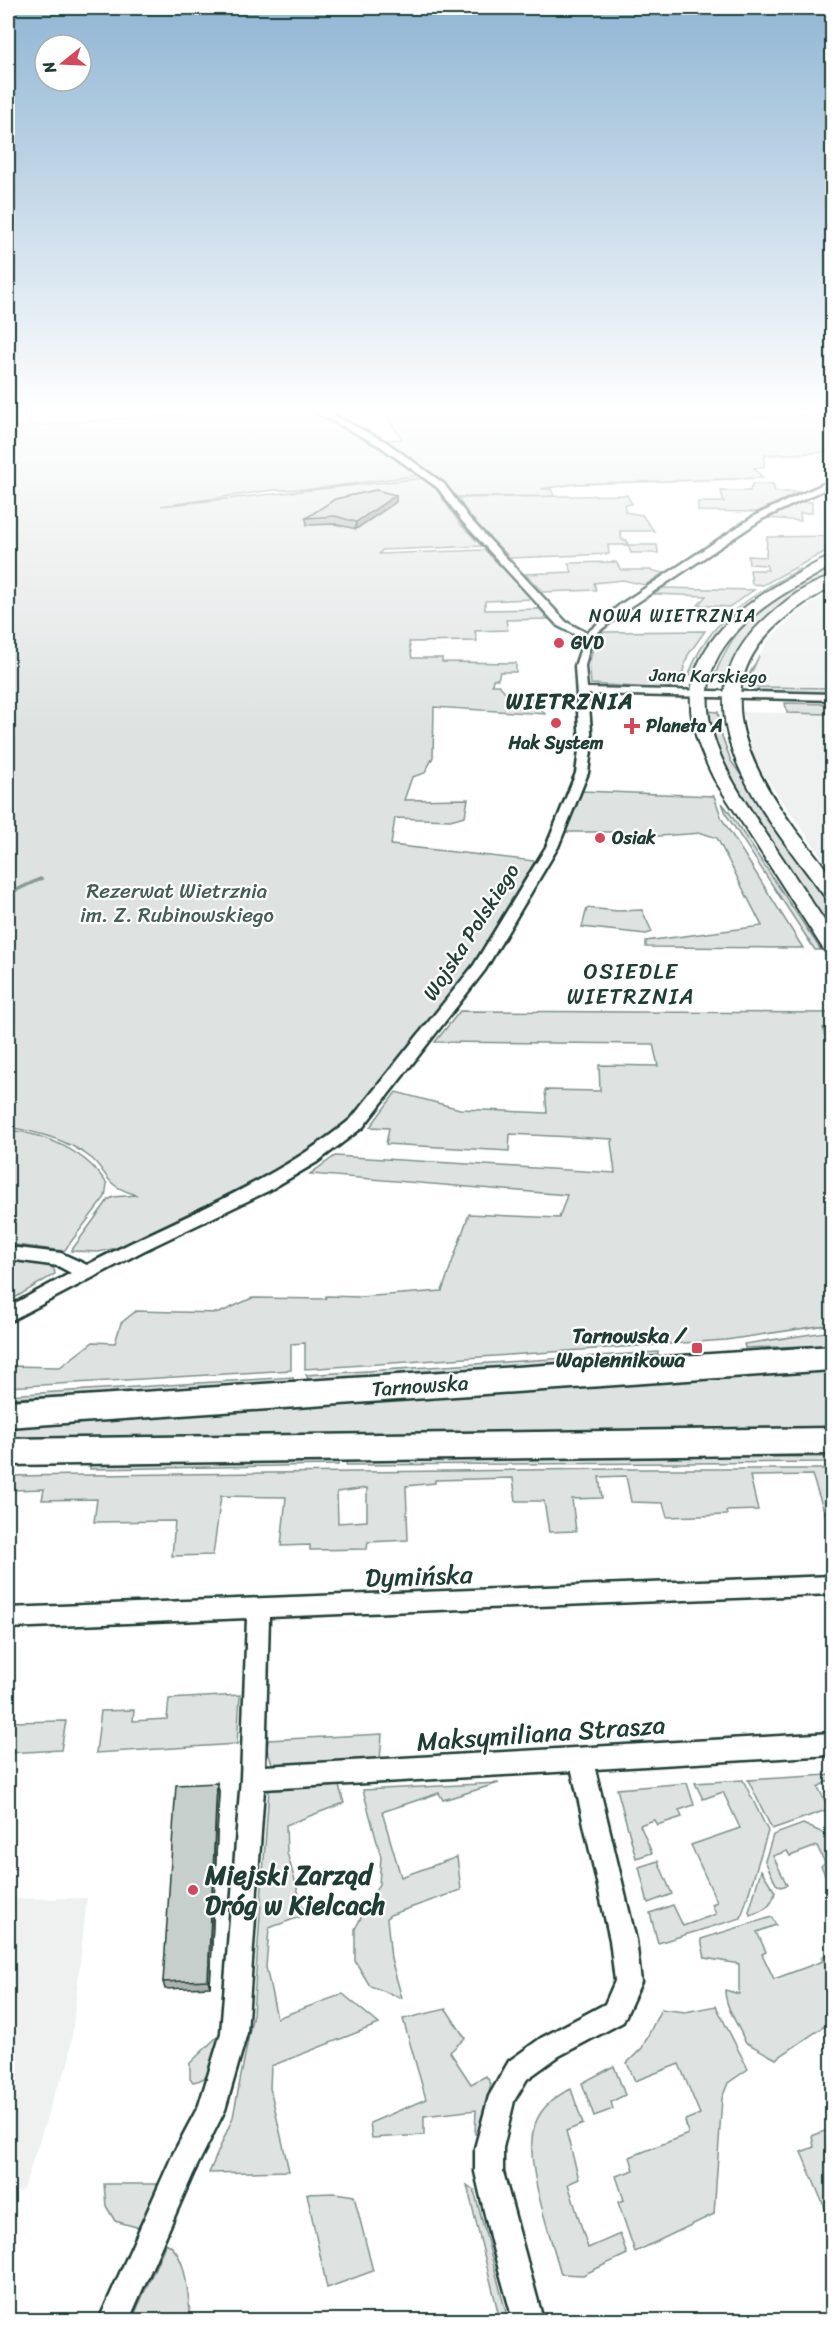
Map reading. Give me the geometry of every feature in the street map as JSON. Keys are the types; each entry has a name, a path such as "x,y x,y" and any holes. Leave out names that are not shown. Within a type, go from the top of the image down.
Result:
{"main road":[{"path":"832,561 772,595 737,622 724,636 710,659 700,694 701,728 714,768 832,947"},
{"path":"832,581 787,607 761,629 736,667 730,695 730,724 744,765 832,893"},
{"name":"Tarnowska","path":"8,1414 832,1359"},
{"path":"8,1452 832,1441"}],"street":[{"path":"463,516 562,624 570,630 592,633 625,606 762,516"},
{"name":"Wojska Polskiego","path":"8,1315 84,1272 293,1171 340,1138 370,1109 480,968 552,847 582,774 586,743 581,661 592,633"},
{"name":"Jana Karskiego","path":"582,691 832,697"},
{"path":"8,1252 61,1260 84,1272"},
{"name":"Dymińska","path":"8,1618 832,1585"},
{"path":"114,2320 183,2164 211,2110 234,2033 254,1778 258,1608"},
{"name":"Maksymiliana Strasza","path":"254,1778 832,1744"},
{"path":"528,2320 505,2241 489,2172 489,2148 502,2096 518,2070 550,2047 614,2013 628,1982 623,1940 581,1759"}],"shaded area":[{"path":"832,591 832,688 757,687 750,684 749,678 767,641 802,609"},
{"path":"743,712 832,714 832,871 765,777 753,754"},
{"path":"87,1898 69,2063 54,2095 24,2188 20,2193 8,2181 8,1899"}],"green space":[{"name":"Rezerwat Wietrznia im. Z. Rubinowskiego","path":"8,516 454,516 482,546 382,550 379,554 485,550 532,599 485,601 485,610 540,609 548,619 506,620 508,630 475,631 477,641 409,642 412,658 442,658 442,662 516,663 516,672 500,672 498,679 493,679 492,685 499,685 510,697 531,698 545,714 434,707 433,757 425,773 412,777 404,800 468,799 465,816 450,820 395,818 391,845 535,861 471,967 362,1107 337,1130 281,1169 251,1186 128,1245 99,1252 71,1251 108,1200 113,1197 137,1195 115,1185 82,1151 62,1141 8,1127 8,895 42,879 8,893"},
{"path":"642,516 654,531 620,531 622,540 627,540 628,545 608,545 609,554 510,558 470,517"},
{"path":"773,516 800,516 801,521 768,518"},
{"path":"832,536 832,548 763,585 752,584 750,570 768,570 766,565 749,564 748,556 766,557 767,537"},
{"path":"628,545 657,545 658,553 631,553"},
{"path":"616,562 621,570 650,570 663,573 645,585 623,580 594,583 596,590 543,592 525,574 572,572 568,563"},
{"path":"832,565 832,577 799,596 755,631 734,661 726,679 714,678 723,656 747,622 776,597"},
{"path":"800,569 803,570 752,600 723,625 701,656 693,675 689,675 707,639 719,624 749,599"},
{"path":"662,588 754,590 729,607 698,605 706,596 655,594"},
{"path":"705,631 688,655 679,684 664,689 591,684 591,657 602,632"},
{"path":"759,656 749,678 750,684 757,687 832,688 832,693 755,693 744,684"},
{"path":"785,703 832,704 832,714 787,713"},
{"path":"705,711 718,712 722,736 731,761 832,904 832,935 723,773"},
{"path":"581,791 714,796 722,819 803,948 646,947 646,941 762,926 717,838 702,833 630,838 629,832 566,832"},
{"path":"722,803 821,950 815,950 727,816"},
{"path":"587,908 618,911 642,910 652,932 646,934 582,927"},
{"path":"460,1011 832,1013 832,1027 823,1028 826,1040 832,1042 832,1324 726,1340 305,1369 305,1343 291,1344 291,1370 8,1387 8,1366 60,1367 93,1342 115,1343 121,1323 136,1311 219,1313 252,1298 325,1299 326,1296 360,1297 442,1291 469,1214 559,1218 567,1195 310,1174 335,1156 615,1173 611,1142 613,1139 510,1134 509,1151 386,1144 389,1128 370,1127 396,1092 460,1109 547,1113 545,1090 600,1091 599,1065 658,1066 653,1044 435,1042"},
{"path":"8,1130 37,1135 64,1146 88,1162 107,1184 105,1197 64,1251 8,1244"},
{"path":"8,1259 47,1264 54,1269 55,1274 8,1302"},
{"path":"832,1331 832,1345 745,1348 744,1344"},
{"path":"658,1352 658,1355 602,1363 310,1381 306,1375"},
{"path":"832,1366 832,1427 694,1428 645,1435 8,1444 8,1429 173,1412"},
{"path":"293,1377 293,1381 288,1384 181,1392 8,1398 8,1395"},
{"path":"347,1454 832,1457 832,1462 346,1465"},
{"path":"338,1455 338,1465 90,1469 90,1464 134,1460"},
{"path":"620,1469 832,1469 832,1514 825,1514 812,1475 750,1476 758,1510 726,1511 727,1515 667,1517 663,1503 631,1502 626,1476 599,1477 602,1498 572,1499 576,1531 549,1532 544,1501 516,1501 513,1478 435,1480 435,1483 406,1486 408,1540 368,1542 367,1549 310,1550 310,1545 281,1546 286,1497 221,1496 213,1555 172,1556 175,1521 94,1522 97,1499 42,1500 44,1489 12,1490 8,1510 8,1476","holes":["367,1488 367,1521 338,1523 337,1492"]},
{"path":"240,1695 237,1744 96,1753 101,1711 134,1710 133,1721 167,1719 169,1699"},
{"path":"66,1721 61,1750 8,1753 8,1722"},
{"path":"382,1734 380,1761 273,1766 267,1750 268,1740"},
{"path":"828,1775 831,1779 818,1787 829,1809 772,1829 748,1780"},
{"path":"743,1780 768,1831 741,1918 658,1943 650,1913 673,1905 683,1926 716,1914 712,1904 717,1902 691,1845 740,1828 723,1792 703,1799 695,1783"},
{"path":"499,1783 443,1800 439,1793 382,1812 401,1877 457,1857 461,1890 387,1918 391,1959 402,1998 370,1986 355,1961 355,1929 379,1884 381,1857 363,1790"},
{"path":"687,1783 694,1805 679,1810 682,1817 657,1825 654,1820 640,1825 652,1853 636,1858 617,1789"},
{"path":"339,1786 344,1803 286,1825 287,1853 305,1915 269,1928 266,1967 277,2018 343,1994 379,2024 271,2066 270,2088 289,2171 209,2173 233,2117 253,2014 269,1789"},
{"path":"803,1824 832,1837 832,1889 821,1866 825,1863 817,1846 790,1856 787,1851 773,1856 787,1885 781,1887 776,1884 765,1861 773,1835"},
{"path":"658,1861 672,1894 648,1903 639,1867"},
{"path":"761,1870 775,1892 767,1908 750,1915 749,1912"},
{"path":"772,1917 776,1925 757,1932 766,1952 762,1954 774,1979 823,1961 821,1957 832,1952 832,2021 776,2059 745,2042 730,2010 725,1990 739,1994 739,1964 705,1958 701,1939"},
{"path":"716,2006 748,2069 728,2083 722,2098 714,2214 635,2252 618,2202 624,2200 616,2176 634,2170 630,2157 688,2134 685,2120 700,2114 679,2064 635,2081 627,2063 642,2048 661,2009 685,2012"},
{"path":"446,2009 465,2038 450,2052 471,2084 486,2076 491,2084 479,2133 475,2134 476,2110 424,2116 424,2135 372,2138 370,2123 426,2099 403,2019"},
{"path":"220,2034 211,2071 201,2080 193,2082 190,2079 190,2063"},
{"path":"614,2066 625,2095 611,2102 613,2109 594,2116 582,2083"},
{"path":"571,2089 583,2124 566,2131 579,2179 568,2184 588,2248 620,2234 627,2254 583,2275 561,2274 533,2165 533,2132 538,2118 552,2101"},
{"path":"832,2128 832,2211 827,2213 801,2152 814,2147 812,2136"},
{"path":"104,2184 159,2184 140,2228 115,2221 106,2206"},
{"path":"467,2185 474,2190 508,2320 500,2320"},
{"path":"335,2193 354,2196 373,2271 327,2288 307,2194"},
{"path":"166,2243 179,2256 183,2266 191,2317 184,2320 132,2320"}],"building":[{"path":"310,516 365,516 356,522 335,516 306,518"},
{"name":"Miejski Zarząd Dróg w Kielcach","path":"217,1783 208,1980 163,1982 176,1785"}],"place":[{"name":"GVD","path":"559,643"},
{"name":"Hak System","path":"556,723"},
{"name":"Planeta A","path":"632,726"},
{"name":"Osiak","path":"600,838"},
{"name":"Tarnowska / Wapiennikowa","path":"697,1348"},
{"name":"Miejski Zarząd Dróg w Kielcach","path":"193,1890"}],"district":[{"name":"NOWA WIETRZNIA","path":"673,616"},
{"name":"WIETRZNIA","path":"570,701"},
{"name":"OSIEDLE WIETRZNIA","path":"631,984"}]}
